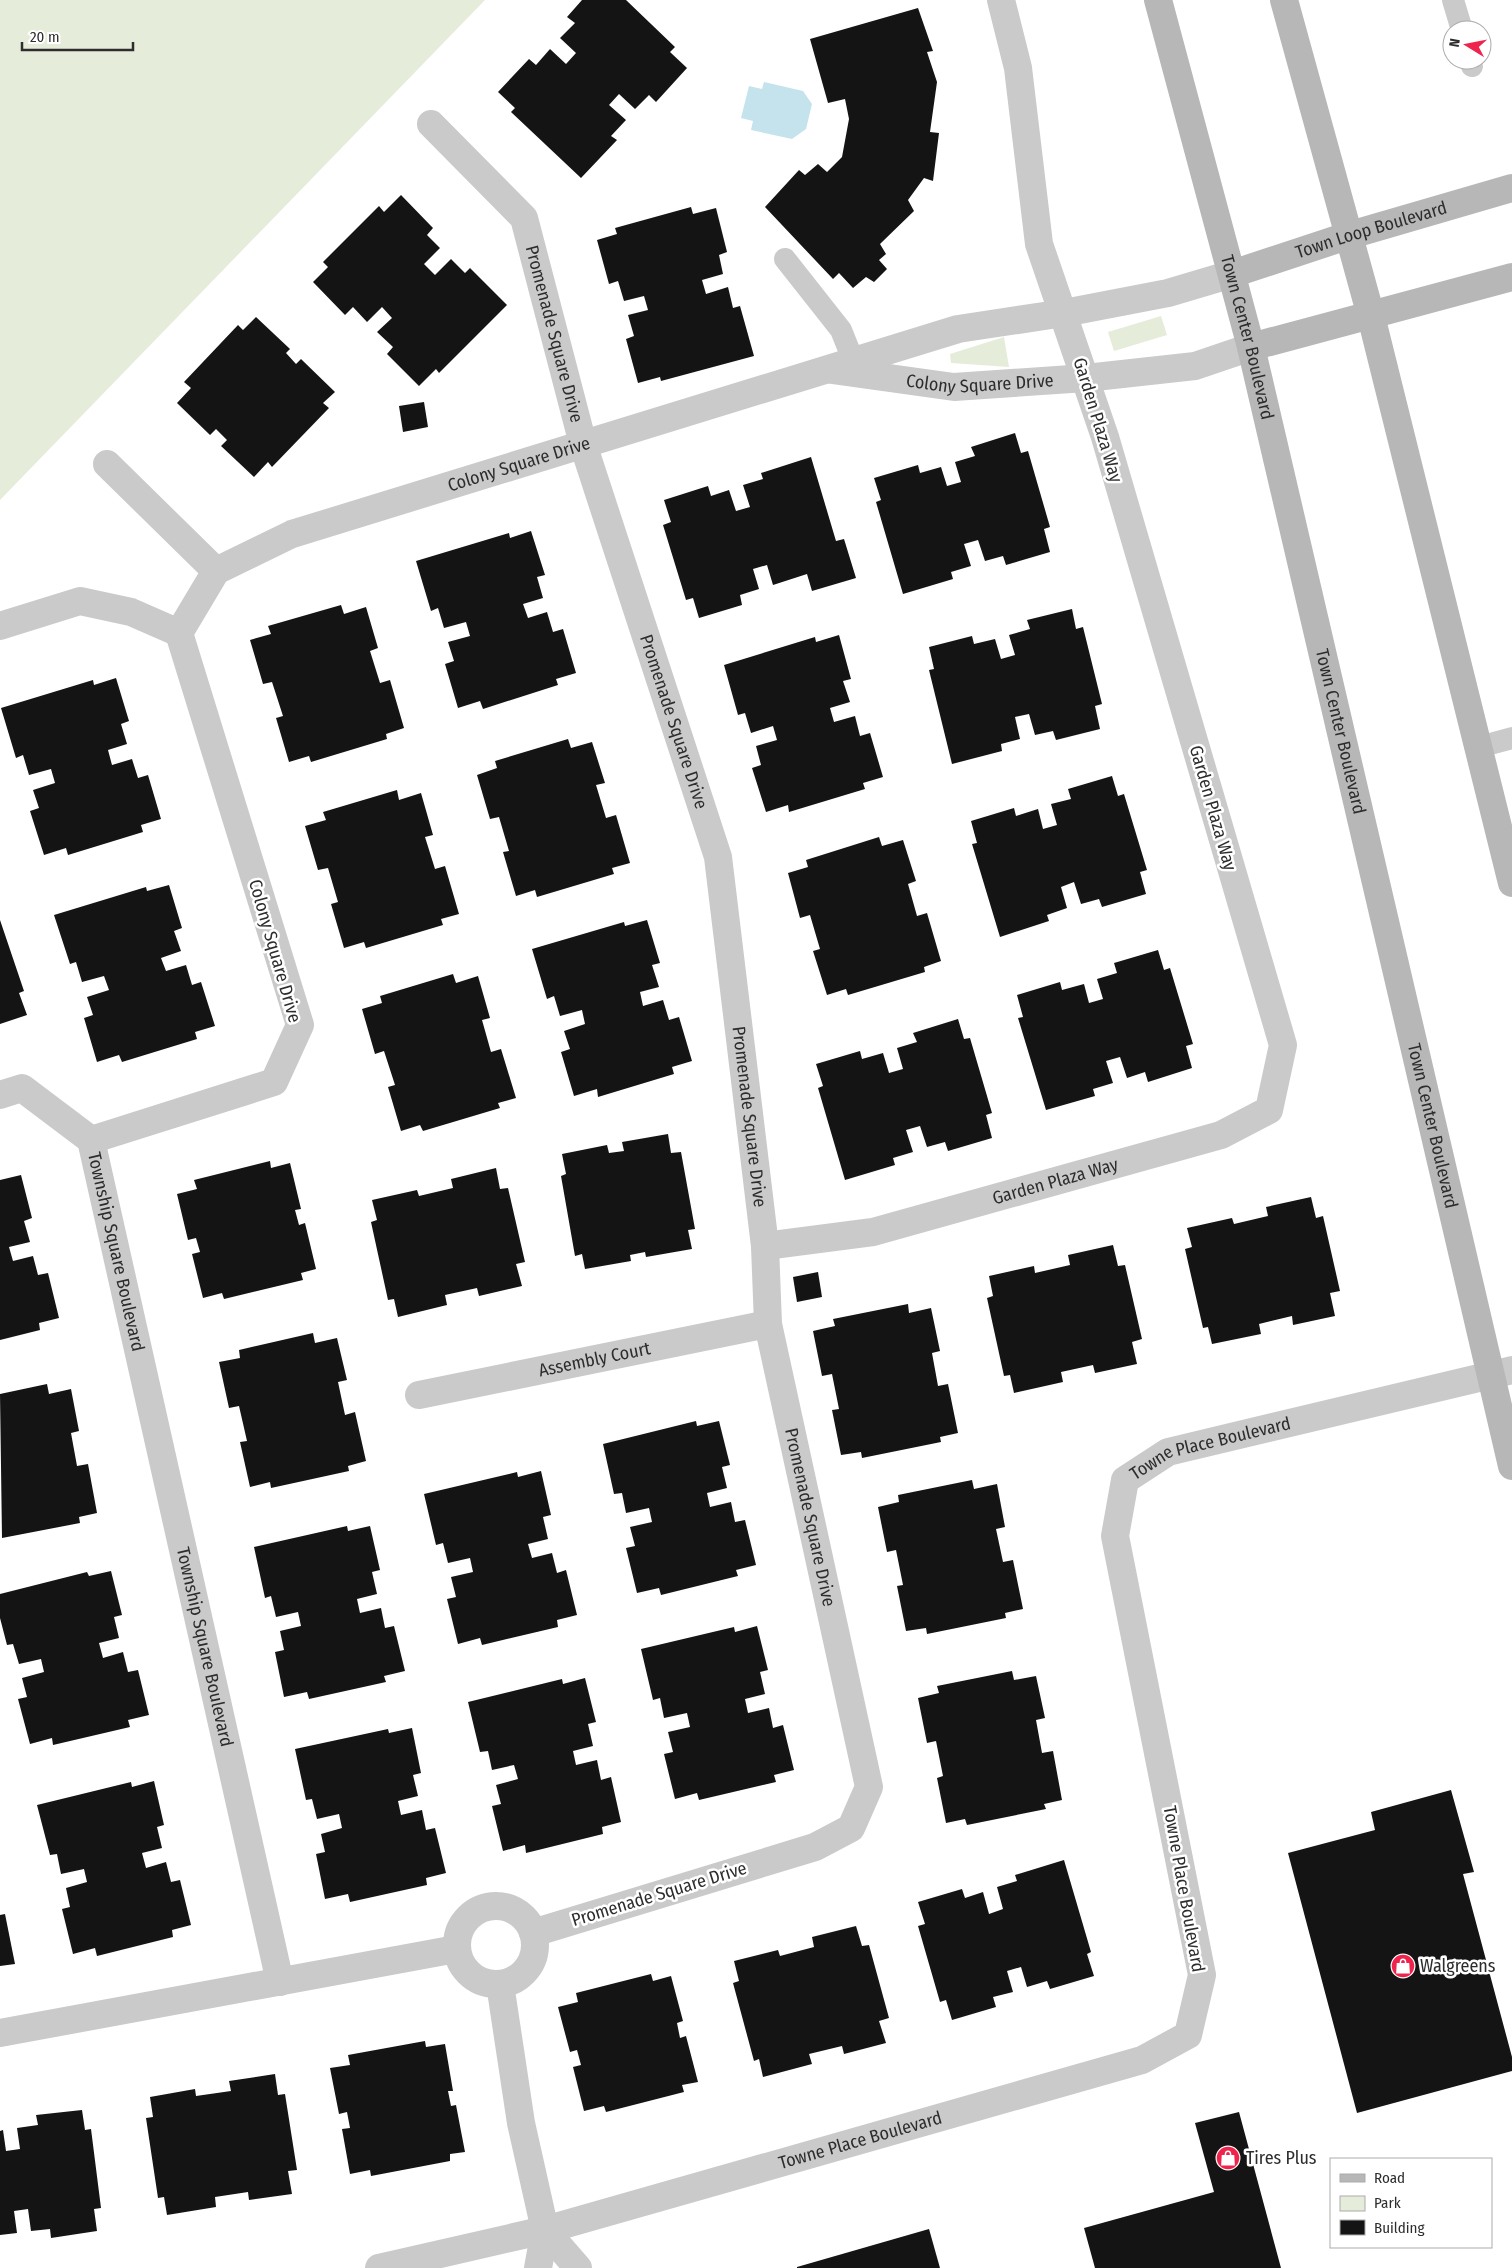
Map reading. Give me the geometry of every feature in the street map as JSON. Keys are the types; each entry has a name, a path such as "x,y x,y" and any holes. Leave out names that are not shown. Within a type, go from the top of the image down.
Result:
{"main road":[{"name":"Town Center Boulevard","path":"1158,0 1251,347 1501,1372 1512,1466"},
{"path":"1284,0 1371,316 1512,884"},
{"name":"Town Loop Boulevard","path":"1232,274 1348,236 1512,188"},
{"path":"1251,347 1512,277"}],"street":[{"name":"Garden Plaza Way","path":"764,1246 873,1232 1221,1135 1270,1110 1283,1046 1086,378 1039,244 1018,68 1001,0"},
{"name":"Promenade Square Drive","path":"431,124 524,218 583,444 718,857 764,1246 768,1324 869,1787 851,1828 814,1847 533,1933"},
{"name":"Colony Square Drive","path":"216,571 292,534 958,328 1064,313 1168,293 1232,274"},
{"name":"Colony Square Drive","path":"826,369 954,387 1086,378 1195,366 1251,347"},
{"path":"0,626 80,602 131,612 179,633 216,571 107,464"},
{"name":"Colony Square Drive","path":"91,1140 274,1082 300,1024 179,633"},
{"name":"Township Square Boulevard","path":"0,1094 22,1088 91,1140 280,1982"},
{"name":"Assembly Court","path":"419,1395 768,1324"},
{"name":"Towne Place Boulevard","path":"379,2268 544,2230 1142,2060 1188,2035 1202,1974 1115,1536 1125,1480 1168,1452 1501,1372"},
{"path":"494,1906 518,1913 527,1922 533,1933 535,1945 529,1966 521,1975 500,1984 488,1984 476,1980 460,1962 456,1949 457,1937 462,1925 470,1915 494,1906"},
{"path":"0,2033 456,1949"},
{"path":"500,1984 521,2123 544,2230 538,2268"},
{"path":"544,2230 578,2268"}],"lane":[{"path":"1454,0 1459,20"},
{"path":"785,259 841,330 853,360"},
{"path":"1479,747 1512,738"}],"green space":[{"path":"0,0 485,0 0,500"},
{"path":"1161,316 1167,335 1114,351 1108,332"},
{"path":"1004,337 1009,367 951,363 950,354"}],"water":[{"path":"764,82 803,91 812,104 806,129 792,139 751,130 753,121 741,118 749,86 762,89"}],"building":[{"path":"582,0 626,0 675,47 670,52 687,68 656,102 649,95 635,109 619,94 609,105 626,120 611,136 617,140 581,178 511,112 515,108 498,92 529,59 536,65 550,49 566,64 576,53 560,38 575,23 567,17"},
{"path":"918,8 933,51 927,52 937,82 930,132 939,133 933,181 924,178 908,200 914,211 880,244 886,254 879,260 887,269 874,282 866,277 853,288 839,273 833,279 765,207 799,170 805,175 818,164 827,172 842,157 849,119 845,99 828,103 810,39"},
{"path":"401,195 433,228 427,235 440,248 424,264 435,275 451,259 465,273 470,268 507,305 439,373 436,369 419,386 387,354 393,347 377,332 392,318 382,307 367,322 353,307 345,315 313,282 328,267 323,262 379,206 384,212"},
{"path":"691,207 693,214 716,208 727,252 719,255 723,274 702,280 706,294 728,287 733,308 740,306 754,356 661,381 660,377 638,383 626,339 634,336 628,315 648,310 644,296 624,301 618,281 609,284 597,240 617,234 615,228"},
{"path":"256,317 290,349 286,353 296,364 301,359 335,392 323,403 329,408 272,467 268,462 254,477 221,446 227,440 216,429 210,435 177,403 191,388 184,382 238,325 243,330"},
{"path":"424,402 428,427 403,432 399,406"},
{"path":"1015,433 1021,453 1028,451 1050,527 1044,529 1050,552 1006,565 1003,556 985,561 978,540 964,544 971,566 951,572 953,579 903,594 876,502 881,500 874,478 918,465 920,473 941,467 947,486 961,482 955,462 975,456 971,447"},
{"path":"811,457 836,541 844,539 856,578 812,591 807,574 773,585 767,565 753,569 759,589 740,595 742,605 699,618 693,598 686,600 663,525 671,522 664,500 708,486 711,496 729,490 736,511 750,507 743,485 763,479 761,473"},
{"path":"531,531 545,575 537,577 543,598 523,604 528,618 547,612 553,632 563,629 576,673 556,679 558,685 483,709 480,701 458,708 445,664 454,661 448,642 470,636 466,622 444,628 438,608 431,611 416,561 509,533 510,538"},
{"path":"341,605 344,614 366,607 378,648 370,651 380,683 390,680 404,728 386,734 387,739 311,762 309,756 289,762 276,718 283,716 272,682 263,684 250,640 271,634 268,626"},
{"path":"1072,609 1076,629 1083,627 1102,704 1095,706 1100,729 1056,740 1053,731 1035,735 1029,714 1015,717 1020,739 1001,744 1002,751 952,764 929,670 934,669 929,647 972,636 974,644 995,639 1001,659 1015,655 1009,635 1030,629 1027,620"},
{"path":"839,635 851,679 843,681 850,702 830,708 834,722 855,716 860,736 870,733 883,777 863,783 865,789 789,812 788,805 766,812 752,768 761,765 756,746 777,740 773,726 751,733 745,713 738,715 724,665 815,637 816,642"},
{"path":"116,678 129,721 121,724 127,744 108,750 112,765 132,759 138,778 148,775 161,819 141,825 143,832 68,855 66,848 44,855 30,811 39,808 33,790 55,783 51,769 29,775 23,755 16,758 1,708 93,680 94,685"},
{"path":"568,739 571,748 592,742 605,783 596,785 606,818 616,815 630,863 612,868 614,874 537,897 535,890 516,896 503,852 509,851 499,817 490,819 477,775 497,768 495,761"},
{"path":"1112,776 1118,796 1124,794 1147,870 1140,872 1146,894 1102,907 1099,899 1081,904 1074,882 1061,887 1067,908 1047,915 1049,921 1000,937 972,844 977,843 971,821 1014,808 1016,816 1038,809 1043,829 1057,825 1051,804 1071,799 1068,789"},
{"path":"397,790 399,800 421,793 433,835 425,837 435,869 445,866 459,914 441,919 443,925 366,948 364,942 344,948 331,904 338,902 328,868 318,870 305,826 326,820 323,812"},
{"path":"879,837 882,846 903,840 916,881 908,884 917,916 927,913 941,961 924,967 925,972 848,995 846,989 827,995 813,951 820,949 810,915 800,918 788,873 808,867 806,860"},
{"path":"169,885 182,928 174,931 181,951 161,958 166,971 186,965 192,985 201,982 215,1026 195,1032 197,1039 122,1062 119,1055 97,1062 84,1018 93,1015 87,997 109,990 104,976 82,982 76,962 70,964 54,915 146,887 147,891"},
{"path":"0,920 24,991 19,993 27,1015 0,1024"},
{"path":"647,920 660,963 652,965 659,987 640,992 643,1006 663,1000 669,1020 679,1017 692,1061 672,1067 674,1074 598,1097 597,1089 574,1096 561,1052 570,1049 564,1031 585,1024 582,1010 560,1016 554,996 547,999 532,949 624,922 625,926"},
{"path":"1158,950 1164,970 1170,968 1193,1044 1186,1046 1192,1068 1148,1082 1145,1072 1127,1078 1120,1057 1106,1061 1113,1083 1093,1089 1095,1096 1046,1110 1018,1018 1023,1017 1017,995 1060,982 1062,990 1084,984 1089,1003 1103,999 1097,979 1117,973 1114,963"},
{"path":"453,974 456,983 478,976 490,1018 482,1020 491,1052 501,1049 516,1098 498,1103 500,1108 423,1131 420,1125 401,1131 388,1087 395,1085 384,1051 375,1054 362,1009 382,1003 380,996"},
{"path":"958,1019 964,1039 970,1038 992,1113 986,1115 992,1138 948,1151 945,1142 927,1147 920,1126 906,1130 913,1152 893,1158 895,1165 845,1180 818,1088 823,1086 816,1064 860,1051 862,1059 883,1053 889,1073 903,1069 897,1048 917,1042 913,1033"},
{"path":"668,1134 671,1153 681,1152 695,1229 688,1230 692,1249 646,1257 645,1252 630,1255 631,1261 585,1269 582,1254 575,1256 561,1176 566,1174 562,1154 607,1145 609,1153 624,1151 622,1142"},
{"path":"270,1161 271,1168 290,1163 301,1209 295,1210 299,1225 305,1223 316,1269 301,1273 303,1280 224,1299 222,1293 203,1298 192,1254 200,1252 196,1238 188,1240 177,1194 197,1189 194,1180"},
{"path":"496,1168 500,1189 508,1188 525,1262 516,1264 522,1286 479,1296 477,1288 445,1295 447,1305 398,1317 394,1299 388,1300 371,1222 377,1220 372,1200 417,1190 419,1196 453,1188 451,1179"},
{"path":"21,1175 32,1218 24,1221 30,1242 9,1247 13,1261 33,1256 38,1275 48,1273 59,1318 39,1323 40,1330 0,1340 0,1180"},
{"path":"1311,1197 1316,1218 1323,1216 1340,1291 1330,1293 1335,1316 1293,1325 1292,1316 1259,1324 1261,1334 1212,1344 1208,1327 1203,1328 1185,1249 1192,1247 1187,1228 1232,1218 1234,1224 1268,1216 1266,1207"},
{"path":"1113,1245 1118,1266 1125,1265 1142,1339 1132,1342 1137,1364 1095,1373 1093,1365 1061,1372 1063,1382 1014,1393 1010,1375 1004,1376 987,1298 993,1296 989,1276 1034,1266 1035,1273 1070,1265 1068,1255"},
{"path":"818,1272 822,1297 797,1302 793,1277"},
{"path":"908,1304 909,1313 931,1308 940,1351 932,1353 938,1386 948,1384 958,1433 940,1437 941,1442 862,1458 861,1452 841,1455 832,1410 839,1409 832,1374 822,1376 813,1331 835,1326 833,1319"},
{"path":"313,1333 315,1343 337,1338 347,1380 338,1382 345,1415 355,1412 366,1461 348,1466 349,1471 271,1488 270,1482 250,1487 240,1442 247,1441 239,1406 229,1408 219,1362 240,1358 239,1350"},
{"path":"47,1384 49,1394 71,1389 79,1431 71,1433 77,1466 88,1464 97,1513 79,1517 80,1523 2,1538 0,1394"},
{"path":"696,1421 697,1426 719,1421 730,1465 722,1467 727,1488 707,1493 710,1507 731,1502 735,1522 745,1520 756,1565 736,1570 738,1576 661,1595 659,1588 637,1593 626,1548 635,1546 630,1527 652,1522 649,1508 626,1513 622,1493 614,1494 603,1444"},
{"path":"541,1471 551,1515 543,1517 548,1539 528,1544 532,1558 552,1553 557,1573 566,1570 577,1615 557,1620 558,1627 482,1645 480,1638 458,1644 447,1599 456,1597 451,1577 473,1572 470,1558 448,1563 443,1543 436,1545 424,1494 517,1472 518,1477"},
{"path":"972,1480 974,1489 997,1484 1005,1527 996,1529 1003,1562 1013,1560 1023,1609 1005,1613 1006,1618 927,1634 926,1628 906,1631 897,1586 903,1585 896,1550 887,1552 878,1507 899,1502 898,1495"},
{"path":"347,1526 348,1531 370,1526 380,1570 372,1572 377,1594 357,1599 360,1613 381,1608 385,1628 394,1626 405,1671 384,1676 386,1682 309,1699 307,1692 284,1697 275,1652 284,1650 280,1631 301,1626 298,1612 276,1617 271,1596 265,1598 254,1547"},
{"path":"111,1571 122,1615 114,1617 119,1638 99,1643 103,1658 123,1652 128,1672 138,1670 149,1715 128,1720 130,1727 53,1745 52,1738 30,1744 18,1699 27,1697 22,1678 44,1672 41,1659 19,1664 13,1644 7,1645 0,1618 0,1594 87,1572 89,1576"},
{"path":"757,1626 768,1670 760,1672 765,1694 745,1699 748,1713 769,1708 773,1728 783,1725 794,1770 774,1775 776,1782 699,1800 697,1793 675,1799 664,1754 673,1752 668,1732 690,1727 687,1713 664,1718 660,1698 653,1700 641,1649 734,1627 735,1632"},
{"path":"1012,1671 1014,1680 1036,1676 1045,1718 1036,1720 1042,1753 1053,1751 1062,1800 1044,1804 1046,1809 967,1825 965,1819 946,1823 937,1778 943,1776 936,1741 927,1743 918,1698 939,1693 937,1686"},
{"path":"585,1678 596,1722 588,1724 593,1746 573,1751 576,1765 597,1760 601,1780 611,1777 621,1822 602,1827 603,1834 526,1853 525,1845 503,1851 492,1806 501,1804 496,1785 518,1779 514,1765 492,1770 488,1751 480,1752 468,1702 562,1679 563,1684"},
{"path":"412,1728 421,1773 413,1775 418,1796 398,1801 401,1815 422,1810 426,1830 435,1828 446,1873 426,1878 427,1885 350,1902 348,1894 325,1899 316,1854 325,1852 321,1834 342,1828 339,1814 317,1819 312,1799 306,1800 295,1749 388,1729 389,1733"},
{"path":"154,1781 164,1825 157,1827 162,1848 142,1853 146,1868 166,1862 171,1882 180,1880 191,1925 172,1930 173,1937 97,1956 95,1948 73,1954 62,1909 70,1907 66,1888 87,1882 84,1869 61,1874 57,1854 50,1855 37,1805 131,1782 132,1787"},
{"name":"Walgreens","path":"1451,1790 1474,1872 1463,1874 1512,2057 1512,2071 1357,2113 1288,1853 1375,1830 1371,1812"},
{"path":"1064,1860 1091,1952 1087,1954 1094,1976 1050,1989 1047,1981 1027,1987 1021,1967 1007,1971 1013,1992 993,1997 996,2007 952,2020 946,2000 940,2002 918,1926 925,1924 918,1902 962,1889 965,1898 983,1892 989,1914 1003,1909 997,1887 1017,1881 1015,1875"},
{"path":"5,1914 15,1964 0,1966 0,1915"},
{"path":"856,1926 862,1946 869,1945 889,2018 879,2021 886,2043 844,2054 842,2046 809,2054 812,2064 763,2077 759,2059 754,2061 733,1983 739,1981 734,1961 778,1950 780,1956 814,1947 812,1937"},
{"path":"651,1974 653,1981 671,1976 683,2021 677,2023 680,2038 686,2036 698,2082 682,2085 684,2092 606,2112 604,2106 584,2111 573,2067 581,2065 577,2050 570,2052 558,2007 578,2002 576,1993"},
{"path":"425,2041 426,2047 445,2044 453,2091 448,2091 451,2106 456,2105 465,2152 450,2154 450,2161 371,2176 370,2170 350,2174 342,2129 350,2128 347,2112 339,2114 330,2068 350,2065 348,2055"},
{"path":"275,2074 278,2095 285,2094 297,2170 288,2171 292,2194 249,2200 248,2192 215,2197 216,2207 167,2215 164,2197 158,2198 146,2118 153,2117 150,2097 195,2089 196,2096 231,2091 229,2081"},
{"path":"82,2110 85,2130 91,2129 101,2208 94,2209 97,2231 51,2238 50,2229 31,2231 28,2209 14,2211 17,2233 0,2235 0,2131 3,2130 6,2151 20,2149 17,2128 38,2125 36,2115"},
{"name":"Tires Plus","path":"1239,2112 1281,2268 1095,2268 1084,2228 1214,2192 1195,2123"},
{"path":"929,2229 940,2268 797,2268 797,2267"}],"place":[{"name":"Walgreens","path":"1403,1966"},
{"name":"Tires Plus","path":"1228,2158"}]}
